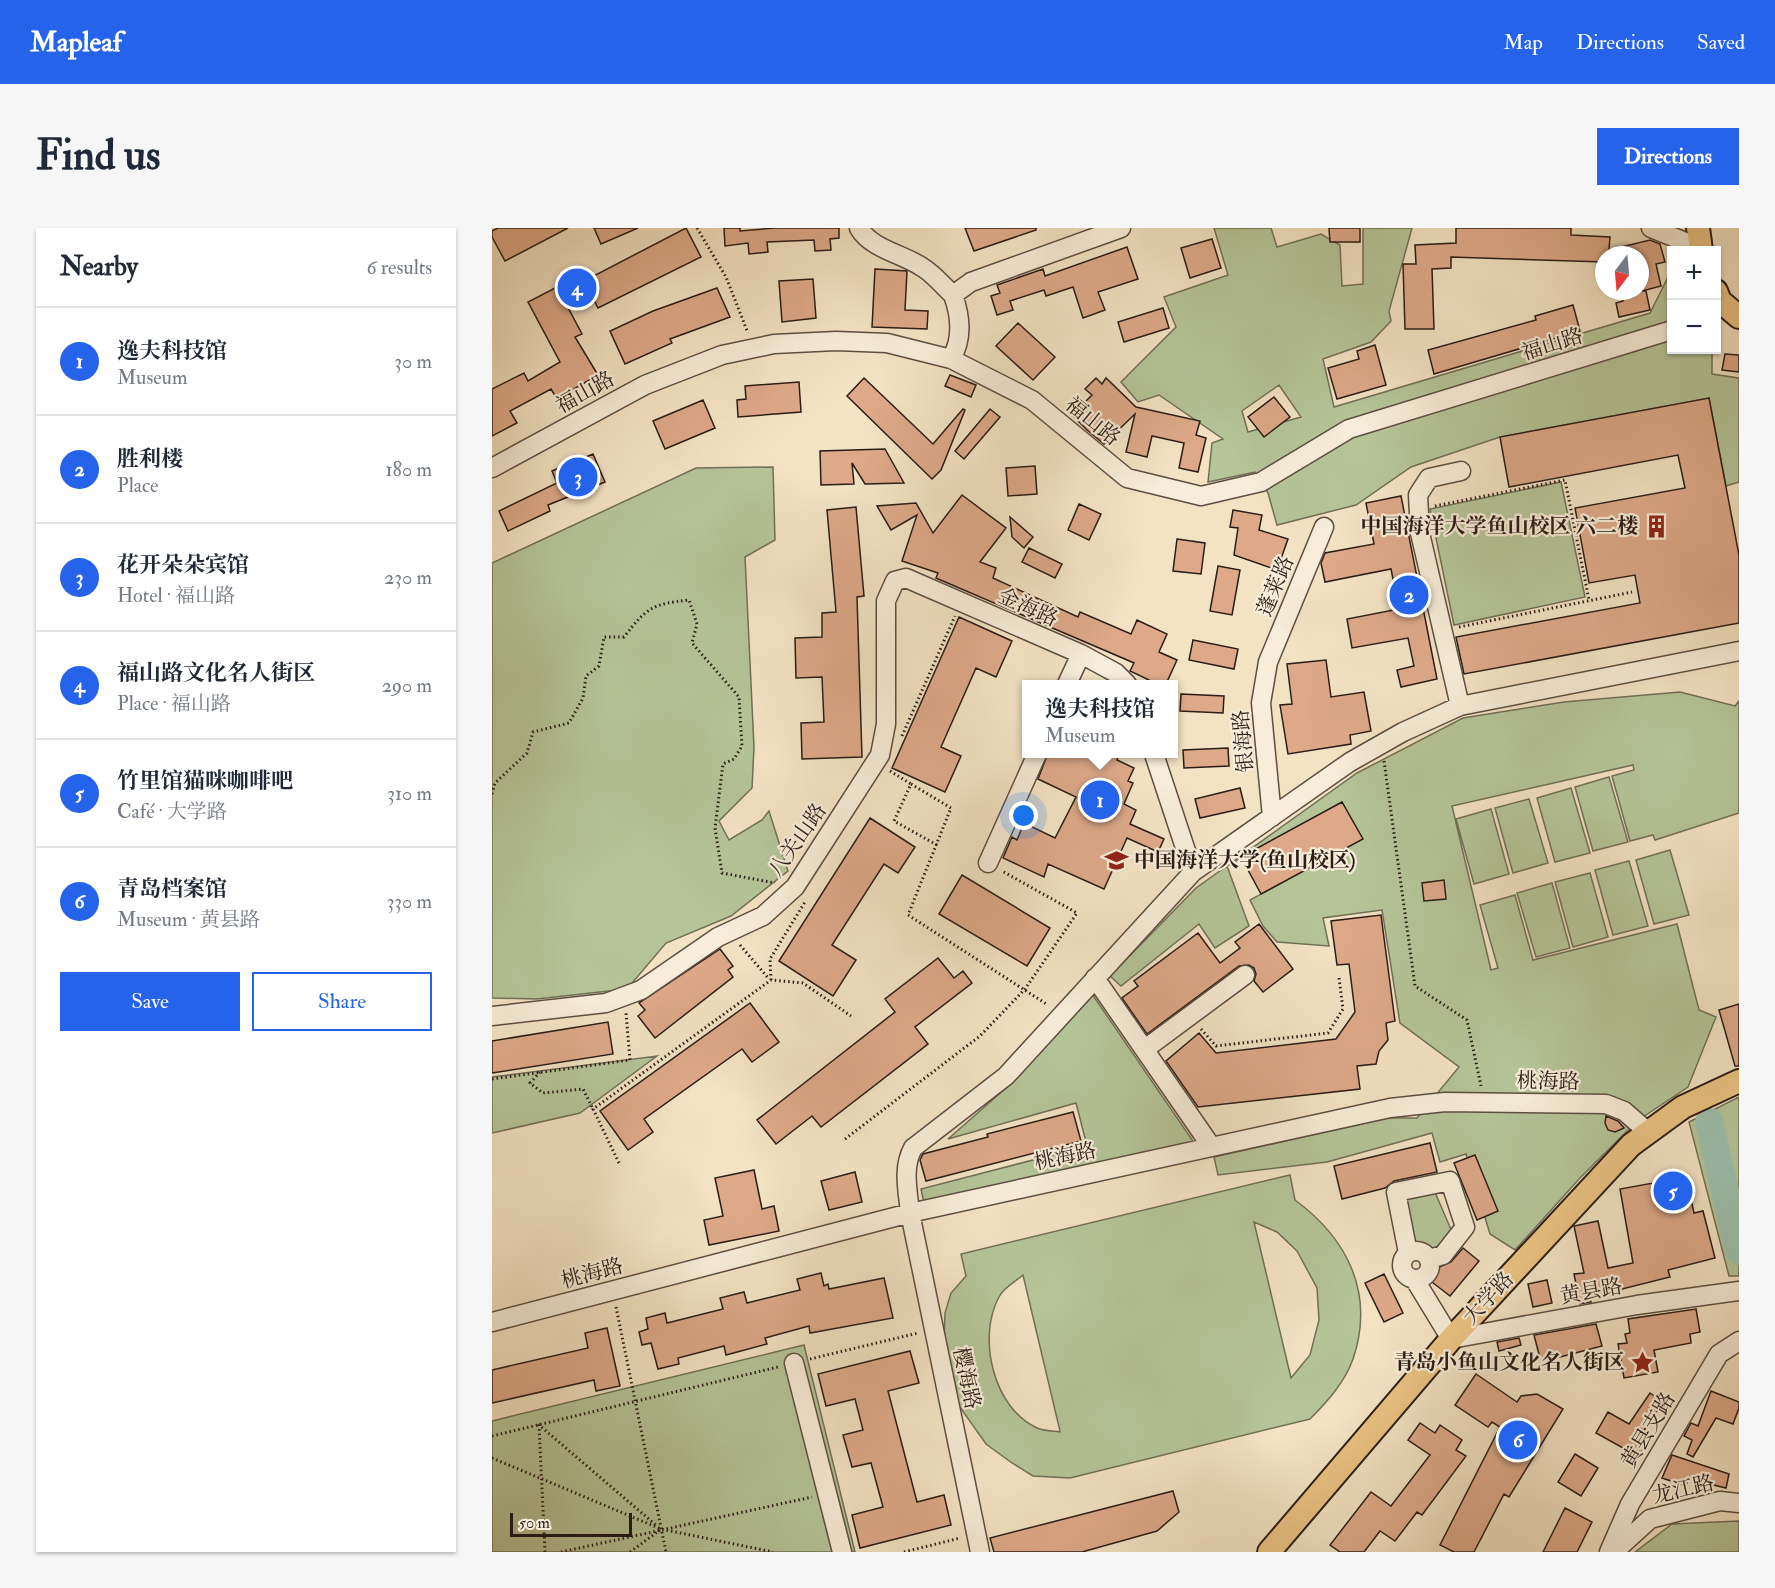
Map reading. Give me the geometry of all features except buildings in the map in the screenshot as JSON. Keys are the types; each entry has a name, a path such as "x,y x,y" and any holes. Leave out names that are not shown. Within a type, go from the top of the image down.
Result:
{"main road":[{"path":"1719,300 1739,317"},
{"name":"大学路","path":"1269,1552 1451,1339 1631,1145 1683,1107 1732,1084"}],"street":[{"path":"859,228 863,235 878,246 905,255 925,269 954,295 959,313 958,347 951,359"},
{"path":"954,295 971,282 1121,228"},
{"path":"1651,228 1700,242"},
{"name":"福山路","path":"492,468 645,385 722,355 754,348 836,341 887,343 951,359 1032,400 1127,478 1201,496 1261,482 1349,429 1667,331"},
{"path":"1460,706 1420,533 1418,495 1430,478 1461,471"},
{"name":"蓬莱路","path":"1268,662 1324,527"},
{"name":"金海路","path":"906,578 1081,654 1116,673 1122,680"},
{"name":"八关山路","path":"492,1016 606,1003 641,990 718,937 763,916 795,887 880,755 886,724 886,601 896,581 906,578"},
{"path":"910,1213 906,1172 907,1159 913,1148 1006,1076 1192,872 1350,762 1460,706 1739,651"},
{"path":"1069,680 1081,654"},
{"name":"银海路","path":"1268,662 1260,703 1272,817"},
{"path":"988,863 1035,758"},
{"path":"1156,758 1192,872"},
{"path":"1145,1049 1245,975"},
{"path":"1095,978 1211,1146"},
{"name":"桃海路","path":"492,1322 910,1213 1390,1108 1445,1102 1606,1104 1624,1111 1648,1132"},
{"path":"1408,1253 1396,1192 1450,1181 1465,1227 1443,1255 1429,1259 1417,1251 1408,1253 1402,1260 1401,1269 1407,1277 1415,1280 1451,1339"},
{"name":"樱海路","path":"910,1213 980,1552"},
{"path":"1415,1280 1428,1273 1429,1259"},
{"name":"黄县路","path":"1451,1339 1637,1305 1737,1291"},
{"name":"黄县支路","path":"1609,1552 1630,1504 1719,1354 1739,1341"},
{"path":"794,1363 842,1552"},
{"name":"龙江路","path":"1614,1552 1650,1519 1720,1501 1739,1503"}],"path":[{"path":"697,228 726,277 754,348"},
{"path":"1419,509 1565,480 1589,600"},
{"path":"1443,630 1632,592"},
{"path":"492,794 495,783 527,753 533,732 569,723 583,698 586,676 599,666 604,637 624,637 635,622 658,603 689,600 697,624 692,643 739,697 742,746 734,759 723,764 715,828 722,873 795,887"},
{"path":"901,738 961,602"},
{"path":"1382,744 1415,986 1467,1020 1485,1103"},
{"path":"887,770 951,808 908,915 1062,1015"},
{"path":"911,784 894,821 937,845"},
{"path":"845,1139 980,1036 1025,989 1077,913 988,863"},
{"path":"729,933 771,980"},
{"path":"1199,1026 1216,1046 1328,1033 1342,1009 1339,978"},
{"path":"593,1109 771,980 803,983 851,1016"},
{"path":"492,1079 630,1060 625,996"},
{"path":"540,1072 531,1083 543,1093 583,1089 619,1163"},
{"path":"613,1291 666,1552"},
{"path":"492,1436 934,1329"},
{"path":"539,1425 545,1552"},
{"path":"539,1425 661,1529"},
{"path":"492,1458 661,1529 773,1552"},
{"path":"561,1552 827,1494"},
{"path":"630,1552 661,1529"},
{"path":"904,1552 976,1534"}],"green space":[{"path":"1214,228 1271,228 1277,247 1321,234 1340,245 1342,286 1363,284 1363,228 1412,228 1389,311 1391,321 1371,342 1323,359 1334,407 1650,313 1667,279 1667,354 1712,354 1712,374 1739,378 1739,482 1726,486 1709,398 1500,437 1411,467 1356,505 1277,525 1268,493 1255,472 1208,482 1212,443 1223,439 1159,395 1138,402 1121,382 1176,327 1164,297 1228,275","holes":["1279,385 1301,417 1248,432 1242,411"]},
{"path":"773,467 775,540 745,557 754,747 752,788 719,821 729,840 762,820 769,811 788,871 731,916 666,943 627,989 537,999 492,998 492,563 696,468"},
{"path":"1561,482 1585,597 1454,625 1430,509"},
{"path":"1680,692 1735,706 1739,701 1739,813 1655,840 1653,835 1630,841 1612,776 1634,770 1633,765 1452,806 1491,970 1498,968 1480,905 1515,895 1533,960 1677,924 1699,1010 1716,1017 1688,1087 1637,1121 1580,1178 1515,1250 1490,1234 1466,1154 1440,1162 1432,1133 1327,1162 1218,1175 1214,1157 1388,1118 1417,1118 1459,1067 1400,1023 1382,910 1323,918 1329,946 1277,942 1263,926 1250,900 1362,839 1342,802 1227,866 1249,926 1215,948 1199,924 1121,986 1110,976 1196,888 1357,773 1463,718 1564,702"},
{"path":"1609,777 1628,842 1593,851 1575,787"},
{"path":"1571,788 1590,853 1555,862 1537,798"},
{"path":"1529,799 1548,863 1513,873 1495,808"},
{"path":"1491,809 1509,874 1474,884 1456,819"},
{"path":"1670,850 1689,915 1654,924 1636,860"},
{"path":"1629,861 1648,926 1613,935 1595,870"},
{"path":"1590,873 1608,937 1573,947 1555,882"},
{"path":"1552,883 1570,948 1536,957 1517,893"},
{"path":"1092,994 1195,1144 925,1207 921,1189 1087,1146 1076,1103 948,1139 1006,1088"},
{"path":"657,1056 580,1113 492,1133 492,1077"},
{"path":"1739,1097 1739,1276 1729,1276 1689,1122"},
{"path":"1290,1175 1295,1200 1330,1232 1352,1270 1361,1312 1359,1335 1353,1359 1345,1376 1329,1399 1310,1419 1070,1478 1033,1476 986,1444 957,1403 944,1341 945,1313 951,1293 966,1276 961,1254","holes":["1254,1222 1277,1232 1297,1251 1317,1288 1319,1320 1310,1355 1291,1378","1023,1275 1060,1431 1060,1432 1039,1429 1022,1418 1009,1405 993,1370 989,1332 993,1313 1001,1294"]},
{"path":"1434,1190 1453,1234 1435,1252 1413,1240 1404,1198"},
{"path":"804,1345 855,1552 492,1552 492,1421"},
{"path":"1739,1521 1739,1552 1635,1552 1672,1524"}],"waterway":[{"path":"1709,1122 1739,1251"}],"place":[{"name":"福山路文化名人街区","path":"577,288"},
{"name":"花开朵朵宾馆","path":"578,477"},
{"name":"中国海洋大学鱼山校区 六二楼","path":"1656,526"},
{"name":"胜利楼","path":"1409,595"},
{"name":"逸夫科技馆","path":"1100,800"},
{"name":"中国海洋大学(鱼山校区)","path":"1116,860"},
{"name":"竹里馆猫咪咖啡吧","path":"1673,1191"},
{"name":"青岛小鱼山文化名人街区","path":"1643,1362"},
{"name":"青岛档案馆","path":"1518,1440"}]}
